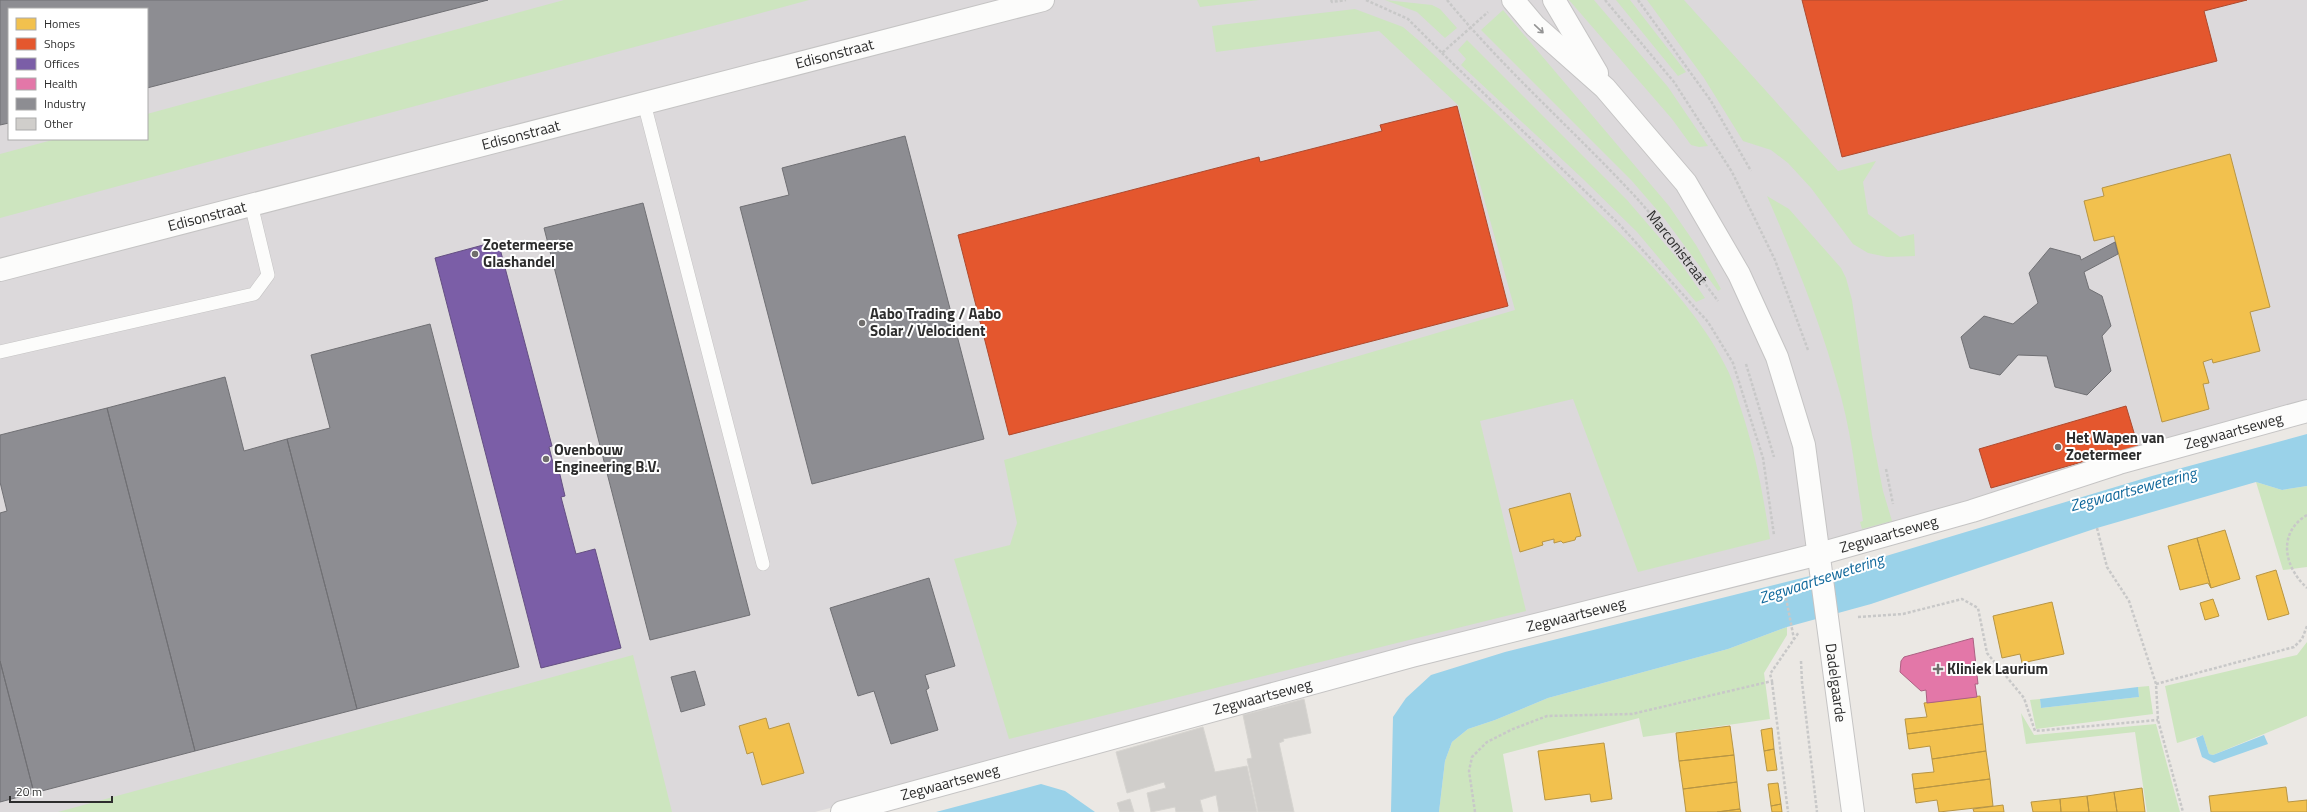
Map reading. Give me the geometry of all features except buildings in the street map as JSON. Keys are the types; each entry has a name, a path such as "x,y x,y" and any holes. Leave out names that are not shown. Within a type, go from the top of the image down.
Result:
{"street":[{"name":"Edisonstraat","path":"0,270 644,102 1043,0"},
{"path":"1513,0 1535,26 1606,88 1686,183 1739,274 1777,357 1804,445 1819,558"},
{"path":"1554,0 1606,88"},
{"name":"Zegwaartseweg","path":"842,812 1412,656 1780,569 1898,532 1972,511 2119,463 2307,411"},
{"name":"Dadelgaarde","path":"1819,558 1853,812"}],"lane":[{"path":"644,102 763,564"},
{"path":"0,352 254,294 268,275 252,204"}],"path":[{"path":"1331,0 1332,2 1346,0"},
{"path":"1366,0 1408,20 1619,224 1708,322 1733,363 1763,458 1780,569 1794,639"},
{"name":"Marconistraat","path":"1447,0 1470,28 1632,193 1672,240 1721,305"},
{"path":"1638,0 1711,101 1751,171"},
{"path":"1442,53 1491,9"},
{"path":"1745,362 1776,464"},
{"path":"1886,469 1898,532"},
{"path":"2307,515 2292,527 2287,538 2287,549 2297,579 2307,588"},
{"path":"2097,528 2107,567 2129,601 2156,684 2158,720 2183,812"},
{"path":"1858,616 1903,614 1962,599 1978,608 1987,653 2024,698 2035,731 2158,720"},
{"path":"2156,684 2294,647 2302,639 2307,626"},
{"path":"1788,812 1770,674 1801,628 1801,636"},
{"path":"1801,659 1802,682 1817,812"},
{"path":"1475,812 1469,771 1472,757 1487,742 1513,729 1547,716 1632,714 1772,681"}],"shaded area":[{"path":"0,0 2307,0 2307,407 1853,539 815,812 0,812"}],"green space":[{"path":"564,0 809,0 0,218 0,154 52,140 148,140 148,114"},
{"path":"1197,0 1259,0 1200,7"},
{"path":"1385,0 1432,5 1440,9 1457,28 1445,38 1417,12"},
{"path":"1569,0 1594,0 1668,87 1708,146 1699,147 1691,145 1672,119"},
{"path":"1616,0 1630,0 1686,72 1678,76"},
{"path":"1647,0 1684,0 1838,171 1876,161 1863,182 1868,214 1900,237 1914,234 1915,256 1887,257 1868,253 1853,244 1811,188 1788,163 1771,150 1743,141 1704,78"},
{"path":"1355,9 1403,27 1417,39 1531,146 1616,230 1653,267 1687,307 1717,350 1732,381 1754,456 1770,539 1638,572 1573,399 1480,421 1526,611 1009,739 954,559 1010,545 1017,523 1004,460 1515,310 1458,105 1379,31 1216,52 1212,26"},
{"path":"1503,10 1669,206 1696,245 1721,289 1718,291 1664,218 1632,181 1481,30"},
{"path":"1467,40 1627,200 1677,258 1705,298 1696,302 1637,232 1582,178 1461,65 1466,59 1458,50"},
{"path":"1767,196 1789,209 1841,268 1846,278 1852,300 1872,435 1883,491 1892,521 1862,529 1860,522 1863,521 1853,453 1843,403 1831,362 1806,290"},
{"path":"2256,482 2282,490 2307,486 2307,567 2283,570"},
{"path":"1787,627 1787,635 1764,673 1770,719 1643,737 1639,718 1503,754 1513,812 1439,812 1445,761 1452,742 1468,729 1495,720 1548,698 1728,649"},
{"path":"2307,642 2307,716 2213,755 2209,754 2203,735 2177,743 2165,686 2297,655"},
{"path":"633,655 672,812 58,812"},
{"path":"2149,686 2153,714 2036,729 2030,700 2040,699 2041,708 2139,697 2138,687"},
{"path":"2021,713 2034,735 2156,724 2180,812 2147,812 2135,732 2026,744"}],"water":[{"name":"Zegwaartsewetering","path":"2307,434 2307,486 2282,490 2256,482 2097,528 1871,604 1787,627 1728,649 1548,698 1495,720 1468,729 1452,742 1445,761 1439,812 1391,812 1393,717 1406,698 1431,675 1505,652 1866,562 2152,476"},
{"path":"2138,687 2139,697 2041,708 2040,699"},
{"path":"2203,735 2209,754 2213,755 2264,735 2268,744 2214,763 2202,757 2196,738"},
{"path":"1041,784 1065,791 1095,812 936,812"}],"place":[{"name":"Zoetermeerse Glashandel","path":"475,254"},
{"name":"Aabo Trading / Aabo Solar / Velocident","path":"862,323"},
{"name":"Het Wapen van Zoetermeer","path":"2058,447"},
{"name":"Ovenbouw Engineering B.V.","path":"546,459"},
{"name":"Kliniek Laurium","path":"1938,669"}]}
